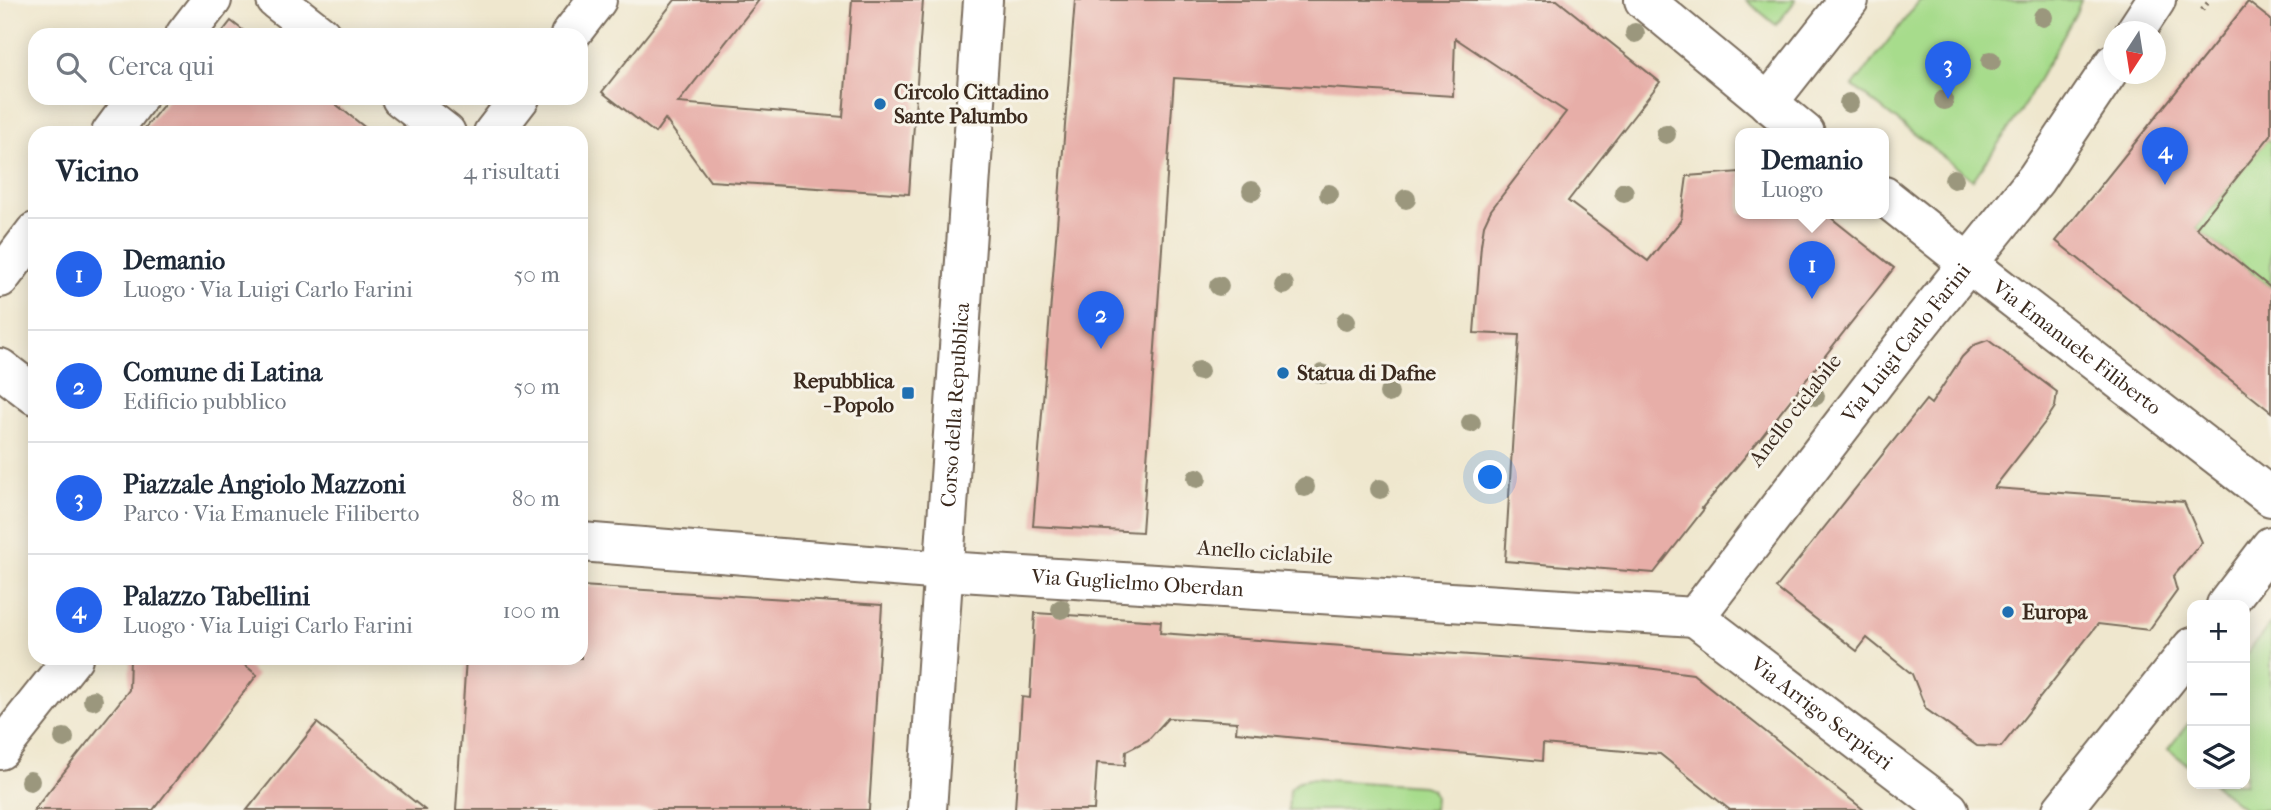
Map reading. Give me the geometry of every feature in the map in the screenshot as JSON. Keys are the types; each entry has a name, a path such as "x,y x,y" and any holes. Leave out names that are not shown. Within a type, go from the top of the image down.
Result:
{"street":[{"path":"191,28 212,0"},
{"path":"276,0 312,28"},
{"path":"575,28 597,0"},
{"name":"Corso della Repubblica","path":"927,810 983,0"},
{"path":"1644,0 1799,128"},
{"path":"1768,103 1849,0"},
{"path":"2142,21 2156,0"},
{"name":"Via Luigi Carlo Farini","path":"1695,617 1918,326 2036,179 2103,78"},
{"path":"115,126 132,105"},
{"path":"410,105 437,126"},
{"path":"498,126 515,105"},
{"name":"Via Emanuele Filiberto","path":"1889,200 2271,496"},
{"path":"0,278 28,241"},
{"path":"0,368 28,390"},
{"name":"Via Guglielmo Oberdan","path":"588,543 944,570 1695,617"},
{"path":"2230,600 2271,546"},
{"name":"Via Arrigo Serpieri","path":"1695,617 1949,810"},
{"path":"2062,810 2187,654"},
{"path":"0,750 67,665"}],"green space":[{"path":"1746,0 1796,0 1776,25"},
{"path":"1920,0 2081,0 2021,111 1973,180 1853,86"},
{"path":"2267,139 2271,142 2271,288 2196,228"},
{"path":"2271,623 2271,810 2246,810 2219,789 2250,789 2250,649"},
{"path":"2187,725 2187,764 2168,749"},
{"path":"1310,779 1423,786 1432,789 1435,796 1434,810 1288,810 1290,789 1299,781"}],"building":[{"name":"Circolo Cittadino Sante Palumbo","path":"675,0 759,0 678,103 843,117 852,0 923,0 909,194 710,181 665,119 655,133 602,92"},
{"path":"1075,0 1557,0 1660,82 1568,201 1648,261 1681,220 1687,176 1735,172 1735,219 1833,219 1894,268 1702,508 1704,509 1654,573 1505,561 1519,335 1474,333 1481,245 1484,225 1491,210 1566,112 1455,38 1453,96 1174,78 1142,532 1033,526"},
{"path":"2248,2 2271,20 2271,135 2196,228 2271,288 2271,412 2056,241"},
{"path":"231,21 240,28 226,28"},
{"path":"163,105 337,105 363,126 147,126"},
{"path":"1988,340 2057,392 2055,407 2046,421 1994,488 2184,502 2202,542 2173,577 2177,591 2149,630 2098,624 2001,747 1977,746 1926,709 1912,674 1867,638 1857,651 1776,588 1926,400 1931,404 1962,357 1974,345"},
{"path":"588,586 882,605 869,810 456,810 466,665 588,665"},
{"path":"1035,613 1161,621 1160,633 1639,667 1693,674 1864,810 1730,810 1660,754 1543,744 1542,761 1236,732 1237,722 1168,718 1148,740 1126,751 1125,765 1097,763 1094,810 1015,810 1022,697 1030,698"},
{"path":"130,665 245,665 257,675 153,810 34,810 129,690"},
{"path":"317,723 425,810 247,810"}],"place":[{"name":"Piazzale Angiolo Mazzoni","path":"1948,99"},
{"name":"Circolo Cittadino Sante Palumbo","path":"880,104"},
{"name":"Palazzo Tabellini","path":"2165,185"},
{"name":"Demanio","path":"1812,299"},
{"name":"Comune di Latina","path":"1101,349"},
{"name":"Statua di Dafne","path":"1283,373"},
{"name":"Repubblica - Popolo","path":"908,393"},
{"name":"Europa","path":"2008,612"}]}
